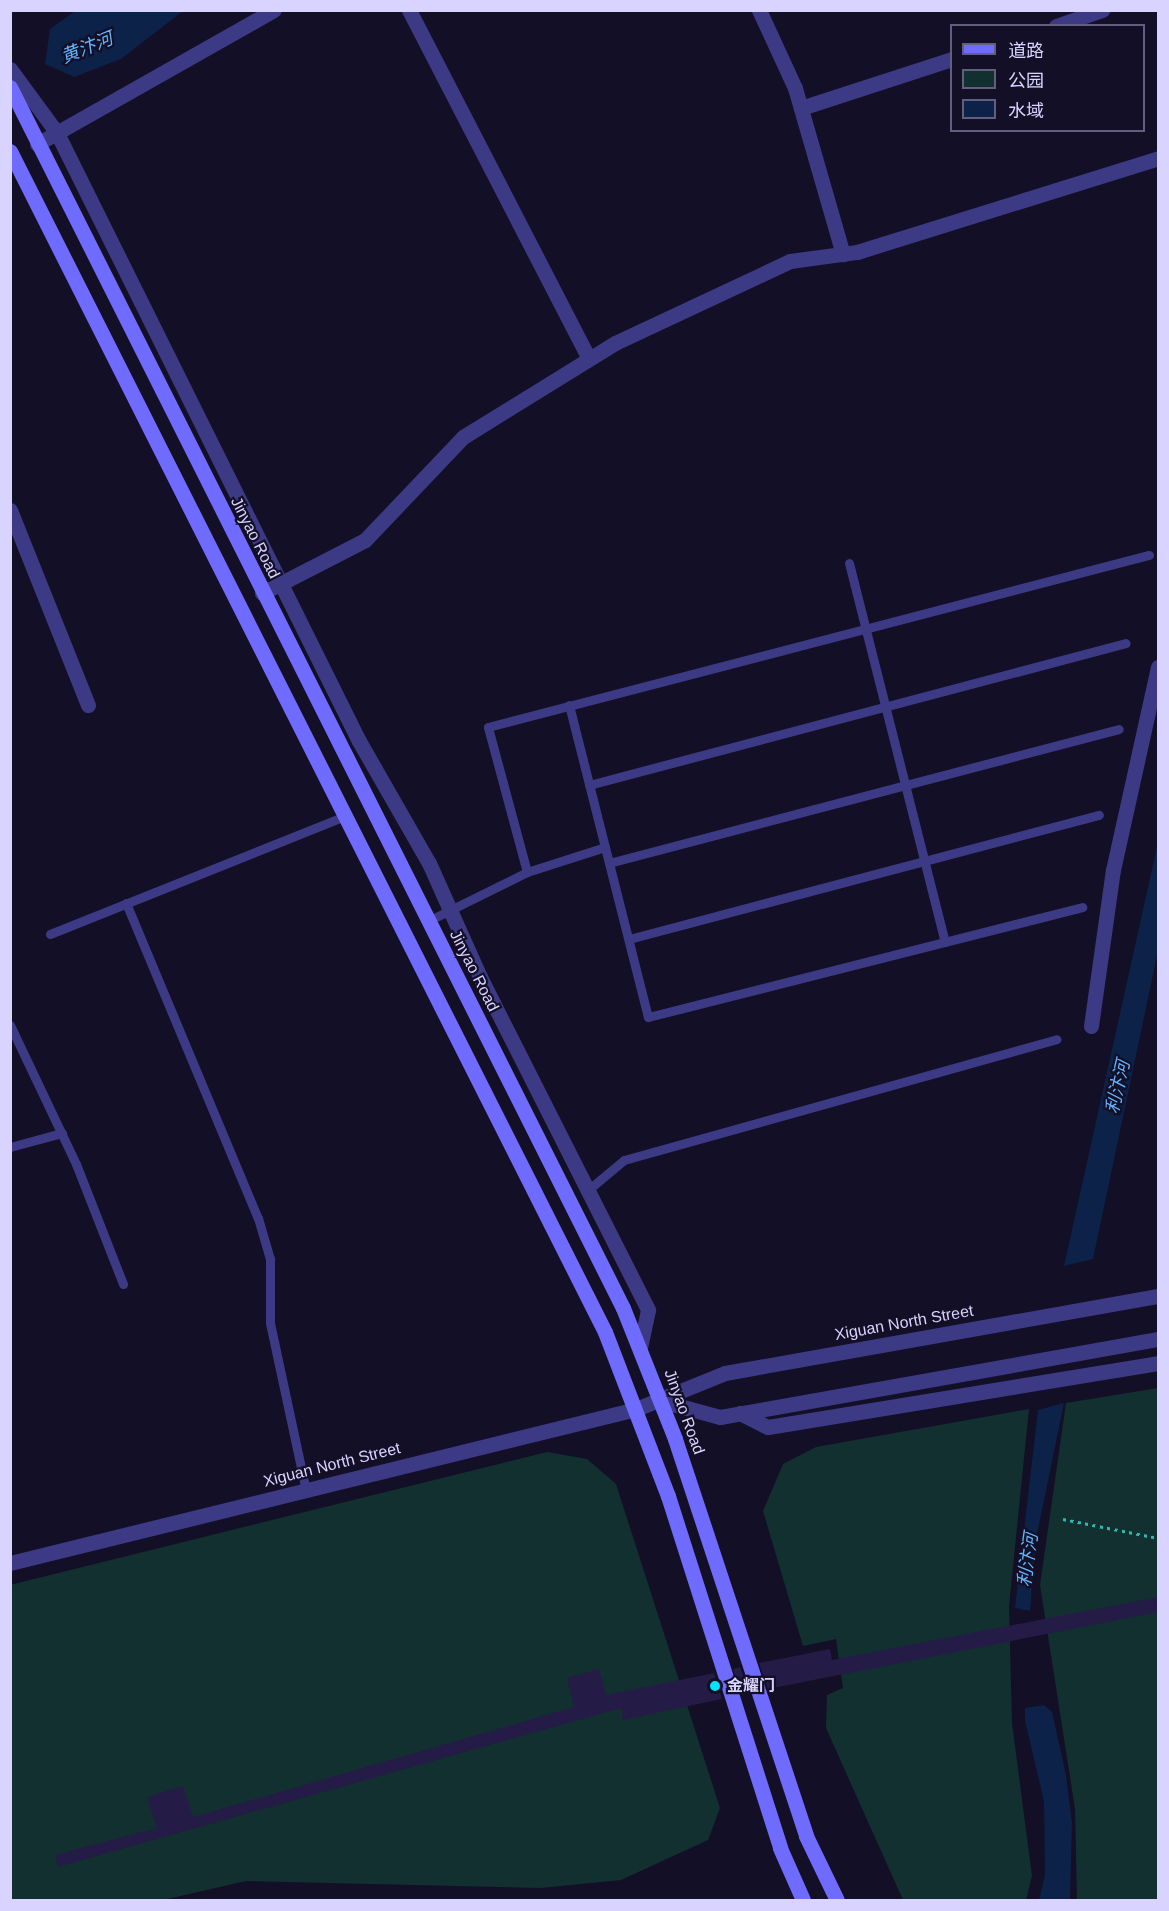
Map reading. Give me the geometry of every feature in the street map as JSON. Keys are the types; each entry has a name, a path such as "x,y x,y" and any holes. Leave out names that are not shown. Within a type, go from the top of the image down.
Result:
{"main road":[{"name":"Jinyao Road","path":"10,87 640,1348 662,1401 806,1836 837,1900"},
{"path":"12,159 605,1332 636,1409 780,1848 803,1900"}],"street":[{"path":"37,144 274,10"},
{"path":"409,10 589,358"},
{"path":"759,10 801,108 843,254"},
{"path":"1062,24 1102,10"},
{"path":"801,108 950,59"},
{"path":"10,69 57,133 281,583 450,910 648,1310 640,1348"},
{"path":"262,592 365,540 463,436 589,358 790,261 843,254 1158,158"},
{"path":"10,510 88,705"},
{"path":"1091,1026 1113,870 1158,667"},
{"name":"Xiguan North Street","path":"10,1563 636,1409 662,1401 725,1373 1158,1296"},
{"path":"662,1401 720,1417 1158,1339"},
{"path":"740,1413 768,1427 1158,1363"}],"lane":[{"path":"527,872 488,727 1149,555"},
{"path":"849,563 945,942"},
{"path":"589,785 1125,643"},
{"path":"569,705 648,1017 1082,907"},
{"path":"609,863 1119,729"},
{"path":"628,939 1099,815"},
{"path":"50,934 345,816"},
{"path":"428,921 527,872 605,847"},
{"path":"126,903 258,1218 270,1259 270,1323 306,1491"},
{"path":"10,1025 62,1133 123,1284"},
{"path":"588,1190 624,1160 1056,1039"},
{"path":"10,1147 62,1133"}],"path":[{"path":"1063,1519 1158,1538"}],"green space":[{"path":"1158,1388 1158,1900 1077,1900 1075,1809 1040,1585 1066,1403"},
{"path":"1029,1409 1009,1606 1012,1723 1032,1876 1026,1900 903,1900 826,1728 827,1695 843,1688 836,1639 803,1646 763,1511 783,1464 816,1447"},
{"path":"547,1452 587,1459 616,1484 720,1808 708,1840 621,1880 541,1888 246,1881 163,1900 11,1900 10,1585"}],"water":[{"name":"黄汴河","path":"75,11 183,11 121,59 74,77 45,64 50,29"},
{"name":"利汴河","path":"1158,842 1158,951 1093,1259 1064,1266"},
{"name":"利汴河","path":"1064,1403 1036,1539 1030,1611 1015,1608 1038,1410"},
{"path":"1044,1705 1052,1712 1066,1775 1072,1823 1070,1900 1039,1900 1045,1875 1044,1801 1025,1721 1025,1708"}],"building":[{"path":"1158,1597 1158,1612 768,1689 759,1663 830,1649 832,1660"},
{"path":"740,1667 749,1693 742,1695 733,1669"},
{"path":"599,1669 606,1695 714,1673 722,1699 623,1720 621,1708 58,1867 55,1855 157,1828 147,1797 183,1786 193,1817 574,1707 567,1678"}],"place":[{"name":"金耀门","path":"715,1686"}]}
